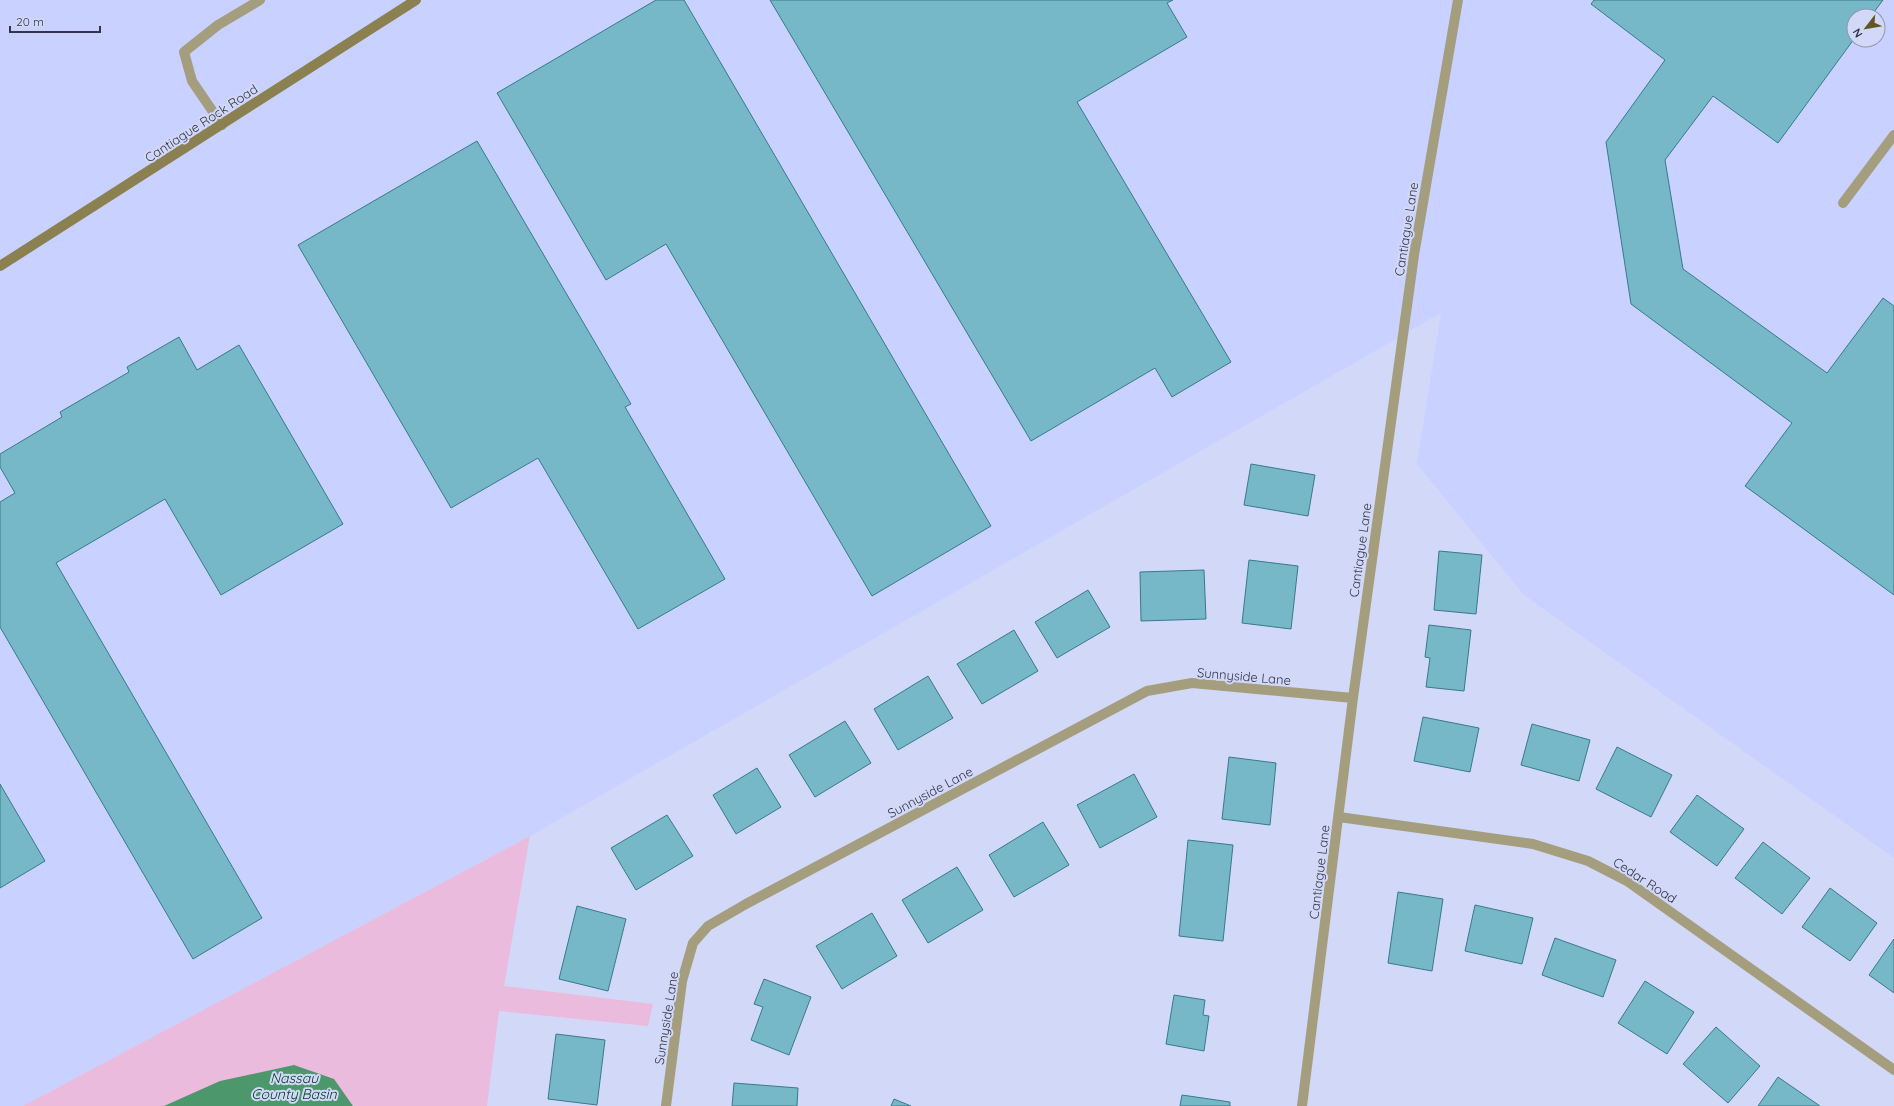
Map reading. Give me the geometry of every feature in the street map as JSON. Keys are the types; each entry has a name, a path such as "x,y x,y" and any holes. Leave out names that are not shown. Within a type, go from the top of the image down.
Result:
{"main road":[{"name":"Cantiague Rock Road","path":"0,266 416,0"}],"street":[{"path":"222,125 192,81 184,52 218,25 260,0"},
{"name":"Cantiague Lane","path":"1302,1106 1353,698 1414,255 1458,0"},
{"path":"1844,203 1894,135"},
{"name":"Sunnyside Lane","path":"666,1106 682,982 693,943 708,926 746,904 1147,692 1192,684 1353,698"},
{"name":"Cedar Road","path":"1339,817 1533,844 1588,861 1627,881 1894,1070"}],"shaded area":[{"path":"0,0 1894,0 1894,858 1524,595 1417,464 1441,313 530,836 23,1106 0,1106"},
{"path":"530,836 504,986 653,1004 648,1026 499,1011 487,1106 23,1106"}],"water":[{"name":"Nassau County Basin","path":"294,1065 334,1079 353,1106 164,1106 220,1081"}],"building":[{"path":"656,0 684,0 991,526 872,596 666,244 606,280 497,93"},
{"path":"770,0 1173,0 1167,3 1187,37 1077,102 1231,362 1172,397 1155,368 1031,441"},
{"path":"1594,0 1883,0 1877,8 1846,8 1846,48 1847,48 1778,143 1713,96 1665,160 1683,269 1827,373 1883,298 1894,306 1894,595 1745,486 1792,423 1631,304 1606,142 1665,60 1591,4"},
{"path":"477,141 631,404 625,407 725,579 638,629 538,458 451,508 298,245"},
{"path":"179,337 197,370 239,345 343,524 221,595 165,499 56,563 262,918 193,959 0,627 0,502 15,493 0,467 0,454 62,417 60,412 129,372 127,367"},
{"path":"1251,464 1315,475 1308,516 1244,505"},
{"path":"1439,551 1482,555 1476,614 1434,610"},
{"path":"1249,560 1298,566 1291,629 1242,623"},
{"path":"1204,570 1206,619 1141,621 1140,572"},
{"path":"1088,590 1110,627 1057,658 1035,622"},
{"path":"1429,625 1471,630 1464,691 1426,687 1430,658 1425,657"},
{"path":"1014,630 1038,671 982,704 957,664"},
{"path":"928,676 953,718 898,750 874,709"},
{"path":"1423,717 1479,728 1470,772 1414,761"},
{"path":"845,721 871,763 815,797 789,755"},
{"path":"1532,724 1590,740 1579,781 1521,765"},
{"path":"1617,747 1672,775 1651,817 1596,789"},
{"path":"1229,757 1276,763 1270,825 1222,819"},
{"path":"757,768 781,807 736,834 713,795"},
{"path":"1134,774 1157,817 1100,848 1077,805"},
{"path":"0,784 45,861 0,888"},
{"path":"1697,795 1744,829 1717,866 1670,832"},
{"path":"667,815 693,856 636,890 611,848"},
{"path":"1043,822 1069,865 1014,897 989,855"},
{"path":"1188,840 1233,845 1223,941 1179,936"},
{"path":"1763,842 1810,878 1782,914 1735,878"},
{"path":"957,867 983,910 928,943 902,900"},
{"path":"1830,888 1877,923 1850,961 1802,927"},
{"path":"1398,892 1443,899 1432,971 1388,963"},
{"path":"1475,905 1533,918 1522,964 1465,951"},
{"path":"577,906 626,919 608,991 559,979"},
{"path":"872,913 897,956 842,989 816,946"},
{"path":"1555,938 1616,960 1603,997 1542,975"},
{"path":"1894,939 1894,993 1869,975"},
{"path":"764,979 811,997 789,1055 751,1040 763,1007 754,1004"},
{"path":"1645,981 1694,1012 1667,1054 1618,1023"},
{"path":"1174,995 1205,1000 1203,1015 1209,1016 1204,1051 1166,1044"},
{"path":"1716,1027 1760,1066 1728,1103 1683,1064"},
{"path":"556,1034 605,1040 597,1105 548,1099"},
{"path":"1778,1077 1820,1106 1758,1106"},
{"path":"734,1083 798,1088 797,1106 732,1106"},
{"path":"1182,1095 1230,1102 1230,1106 1180,1106"},
{"path":"894,1099 911,1106 891,1106"}]}
